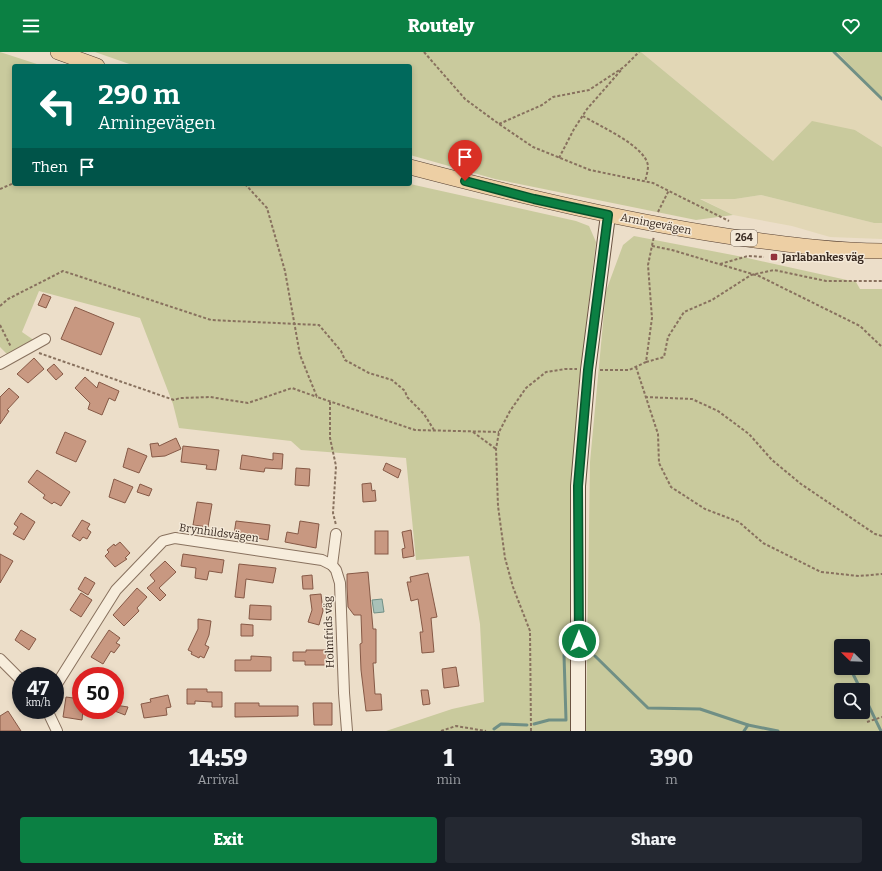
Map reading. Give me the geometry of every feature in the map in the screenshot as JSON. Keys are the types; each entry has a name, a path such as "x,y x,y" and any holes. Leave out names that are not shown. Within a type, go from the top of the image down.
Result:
{"main road":[{"path":"58,52 91,64"},
{"name":"Arningevägen","path":"412,168 534,199 685,230 849,251 882,251"},
{"path":"578,731 578,486 588,370 608,215"}],"street":[{"path":"0,364 26,348 45,339"},
{"path":"332,565 336,534"},
{"name":"Brynhildsvägen","path":"64,673 116,590 163,541 175,538 322,560 332,565"},
{"name":"Holmfrids väg","path":"332,565 336,570 340,583 344,693 347,731"},
{"path":"0,659 12,671"},
{"path":"52,719 57,731"}],"path":[{"path":"424,52 465,99 499,124 533,146 590,170 645,182 670,190 706,211 729,221"},
{"path":"559,158 583,116 624,67 639,52"},
{"path":"499,124 542,105 553,97 589,90 624,67"},
{"path":"583,116 622,138 641,152 648,166 645,182"},
{"path":"0,189 12,184"},
{"path":"247,186 267,208 285,271 300,355 317,397"},
{"path":"658,213 670,190"},
{"path":"646,362 652,318 648,265 654,236"},
{"path":"652,246 759,276 860,326 882,347"},
{"path":"718,264 748,256 764,257"},
{"path":"531,731 530,631 513,588 505,558 498,506 496,449 499,432 510,410 526,388 546,372 565,369 629,370 646,362 664,357 668,337 684,312 712,300 751,275 774,270 826,281 882,281"},
{"path":"0,306 8,299 63,271 211,320 319,325 341,351 345,360 369,373 392,380 405,391 407,397 424,414 434,430"},
{"path":"0,325 14,356"},
{"path":"26,348 174,400 180,398 210,397 248,403 292,388 415,430 499,432"},
{"path":"636,367 658,434 659,463 671,487 705,509 739,522 763,543 821,572 859,576 882,574"},
{"path":"645,397 692,399 718,411 749,434 772,460 801,484 875,534 882,536"},
{"path":"330,402 330,438 336,466 334,513 336,534"},
{"path":"472,431 496,449"},
{"path":"867,722 881,718"},
{"path":"441,731 456,726 486,731"}],"shaded area":[{"path":"641,52 837,52 882,99 882,147 855,130 773,161"},
{"path":"761,195 874,223 882,223 882,239 830,237 792,226 733,215 699,198 735,199"},
{"path":"382,599 384,612 374,613 372,600"}],"green space":[{"path":"0,52 37,64 12,64 12,186 412,186 412,184 576,221 589,226 596,242 578,391 571,498 570,731 386,731 452,709 484,702 480,624 469,556 416,560 406,458 301,450 291,441 179,428 173,404 140,318 39,291 22,332 35,341 10,357 0,347"},
{"path":"95,52 641,52 773,161 812,121 855,130 882,147 882,223 874,223 761,195 735,199 700,199 733,215 696,220 495,179 412,156 412,64 129,64"},
{"path":"837,52 882,52 882,99"},
{"path":"634,236 743,257 856,282 860,289 882,289 882,731 586,731 590,462 606,291 623,245"}],"building":[{"path":"43,294 51,297 46,308 38,305"},
{"path":"75,307 114,323 101,355 61,339"},
{"path":"34,358 44,369 28,383 17,374"},
{"path":"54,364 63,374 56,380 47,370"},
{"path":"85,377 97,388 99,382 119,391 115,401 109,398 102,415 88,409 90,403 75,388"},
{"path":"9,388 19,397 7,410 9,411 0,424 0,397"},
{"path":"65,432 86,441 76,462 56,453"},
{"path":"176,438 181,449 165,456 152,457 150,444 158,443 159,446"},
{"path":"183,446 219,450 216,470 206,469 207,465 181,462"},
{"path":"128,448 147,456 139,473 123,467"},
{"path":"273,453 283,454 282,469 265,468 264,472 240,469 242,455 273,460"},
{"path":"386,463 401,470 398,478 383,470"},
{"path":"296,468 310,469 309,486 295,485"},
{"path":"37,470 70,492 61,506 54,502 52,504 43,498 45,495 28,482"},
{"path":"114,479 133,487 125,503 109,497"},
{"path":"371,483 372,491 375,490 376,501 363,502 362,484"},
{"path":"140,484 152,489 149,496 137,492"},
{"path":"197,502 212,504 208,527 193,525"},
{"path":"21,513 35,522 24,540 13,534 18,527 14,524"},
{"path":"82,520 90,524 87,529 91,532 87,539 83,537 80,541 72,536"},
{"path":"236,521 270,525 268,540 234,534"},
{"path":"300,521 319,524 316,548 285,542 287,532 298,534"},
{"path":"411,530 414,556 403,558 402,549 405,548 402,532"},
{"path":"375,531 388,531 388,554 375,554"},
{"path":"120,542 130,553 125,558 127,559 115,567 105,556 109,552 107,550 114,544 115,546"},
{"path":"0,554 13,561 0,583"},
{"path":"183,554 224,560 222,573 209,571 207,580 195,578 196,568 181,566"},
{"path":"165,561 176,572 159,588 166,595 160,601 147,588 155,581 150,575"},
{"path":"239,564 276,568 273,583 246,579 244,598 235,597"},
{"path":"368,572 373,629 376,629 376,663 373,663 375,694 381,694 382,710 366,711 361,670 361,615 354,615 348,607 347,574"},
{"path":"428,573 437,617 431,618 434,652 422,653 420,632 423,632 418,599 411,601 407,582 411,582 410,577"},
{"path":"312,575 313,589 303,589 302,576"},
{"path":"85,577 95,583 88,595 78,589"},
{"path":"137,588 147,597 137,608 139,611 124,626 113,615"},
{"path":"81,593 92,600 81,617 70,610"},
{"path":"321,594 323,611 319,625 308,622 312,610 310,595"},
{"path":"250,605 271,606 271,620 249,619"},
{"path":"198,619 211,621 209,635 205,645 209,647 204,658 200,656 199,658 191,654 192,652 188,650 198,629"},
{"path":"241,624 253,625 253,636 241,636"},
{"path":"21,630 36,639 29,650 15,640"},
{"path":"109,630 120,638 116,643 120,645 114,653 111,651 103,664 91,657"},
{"path":"306,650 327,650 327,665 305,665 305,661 293,661 293,652 306,652"},
{"path":"251,656 271,657 271,671 235,671 235,660 251,660"},
{"path":"456,667 459,686 444,688 442,669"},
{"path":"187,689 207,689 207,692 222,692 222,707 212,707 212,702 195,701 195,704 187,704"},
{"path":"421,690 428,690 430,704 423,705"},
{"path":"168,695 171,707 166,708 167,715 144,718 141,704 151,702 150,699"},
{"path":"66,697 72,698 72,718 64,717"},
{"path":"235,703 259,703 259,706 298,706 298,716 235,717"},
{"path":"313,703 332,703 332,725 314,725"},
{"path":"124,706 128,707 124,715"},
{"path":"8,711 21,731 0,731 0,716"}],"waterway":[{"path":"834,52 882,99"},
{"path":"534,724 549,720 566,720 564,655"},
{"path":"595,656 648,708 700,709 748,725 778,731"},
{"path":"854,675 858,683"},
{"path":"870,708 881,731"},
{"path":"494,729 501,724 527,725"},
{"path":"744,731 748,725"}],"place":[{"name":"Jarlabankes väg","path":"774,257"}],"route":[{"path":"465,181 534,199 608,215 603,244 588,370 578,486 579,641"}]}
